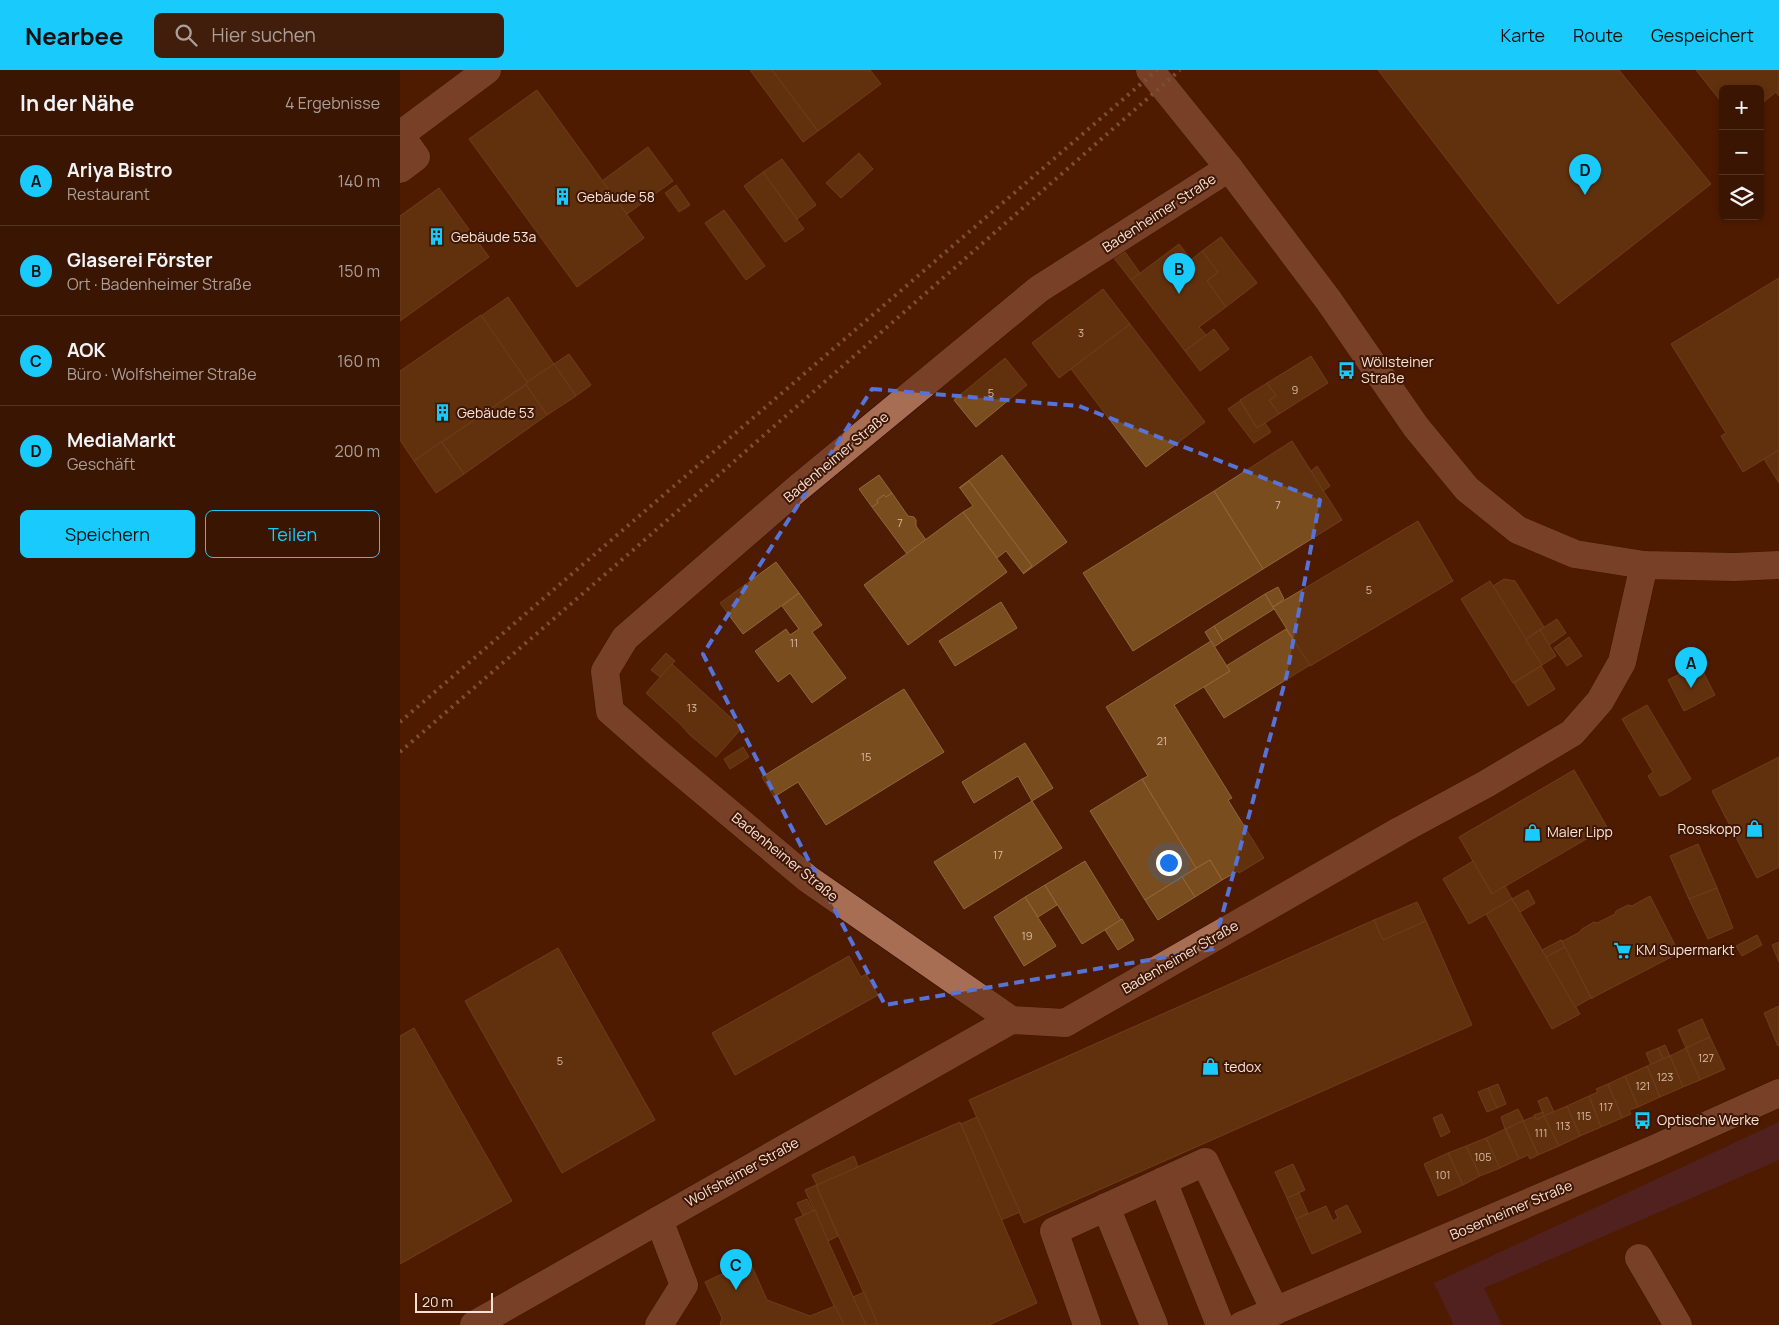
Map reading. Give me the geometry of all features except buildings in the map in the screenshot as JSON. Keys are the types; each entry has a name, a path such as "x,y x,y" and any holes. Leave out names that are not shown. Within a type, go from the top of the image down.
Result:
{"street":[{"path":"400,169 416,157 400,135 487,70"},
{"path":"1150,70 1229,168 1329,301 1416,427 1467,489 1518,530 1575,554 1644,565 1779,566"},
{"name":"Badenheimer Straße","path":"1229,168 1039,289 798,488 625,638 605,671 610,711 808,879 1010,1020 1065,1022 1401,830 1486,784 1572,733 1600,702 1622,662 1644,565"},
{"name":"Wolfsheimer Straße","path":"474,1325 1010,1020"},
{"name":"Bosenheimer Straße","path":"1242,1325 1654,1149 1779,1093"},
{"path":"1087,1325 1054,1231 1205,1162 1275,1311"},
{"path":"1163,1181 1220,1325"},
{"path":"1106,1207 1154,1325"},
{"path":"659,1220 684,1285 659,1325"},
{"path":"1639,1258 1678,1325"}],"highlighted area":[{"path":"872,389 1079,406 1320,500 1287,674 1213,949 885,1005 703,654"}],"shaded area":[{"path":"1779,1122 1779,1160 1484,1288 1502,1325 1454,1325 1434,1283"}],"railway":[{"path":"400,722 1157,70"},
{"path":"400,752 1180,70"}],"place":[{"name":"MediaMarkt","path":"1585,195"},
{"name":"Gebäude 58","path":"563,197"},
{"name":"Gebäude 53a","path":"437,237"},
{"name":"Glaserei Förster","path":"1179,294"},
{"name":"Wöllsteiner Straße","path":"1347,370"},
{"name":"Gebäude 53","path":"443,413"},
{"name":"Ariya Bistro","path":"1691,688"},
{"name":"Rosskopp","path":"1755,829"},
{"name":"Maler Lipp","path":"1533,832"},
{"name":"KM Supermarkt","path":"1622,950"},
{"name":"tedox","path":"1210,1067"},
{"name":"Optische Werke","path":"1643,1120"},
{"name":"AOK","path":"736,1290"}]}
